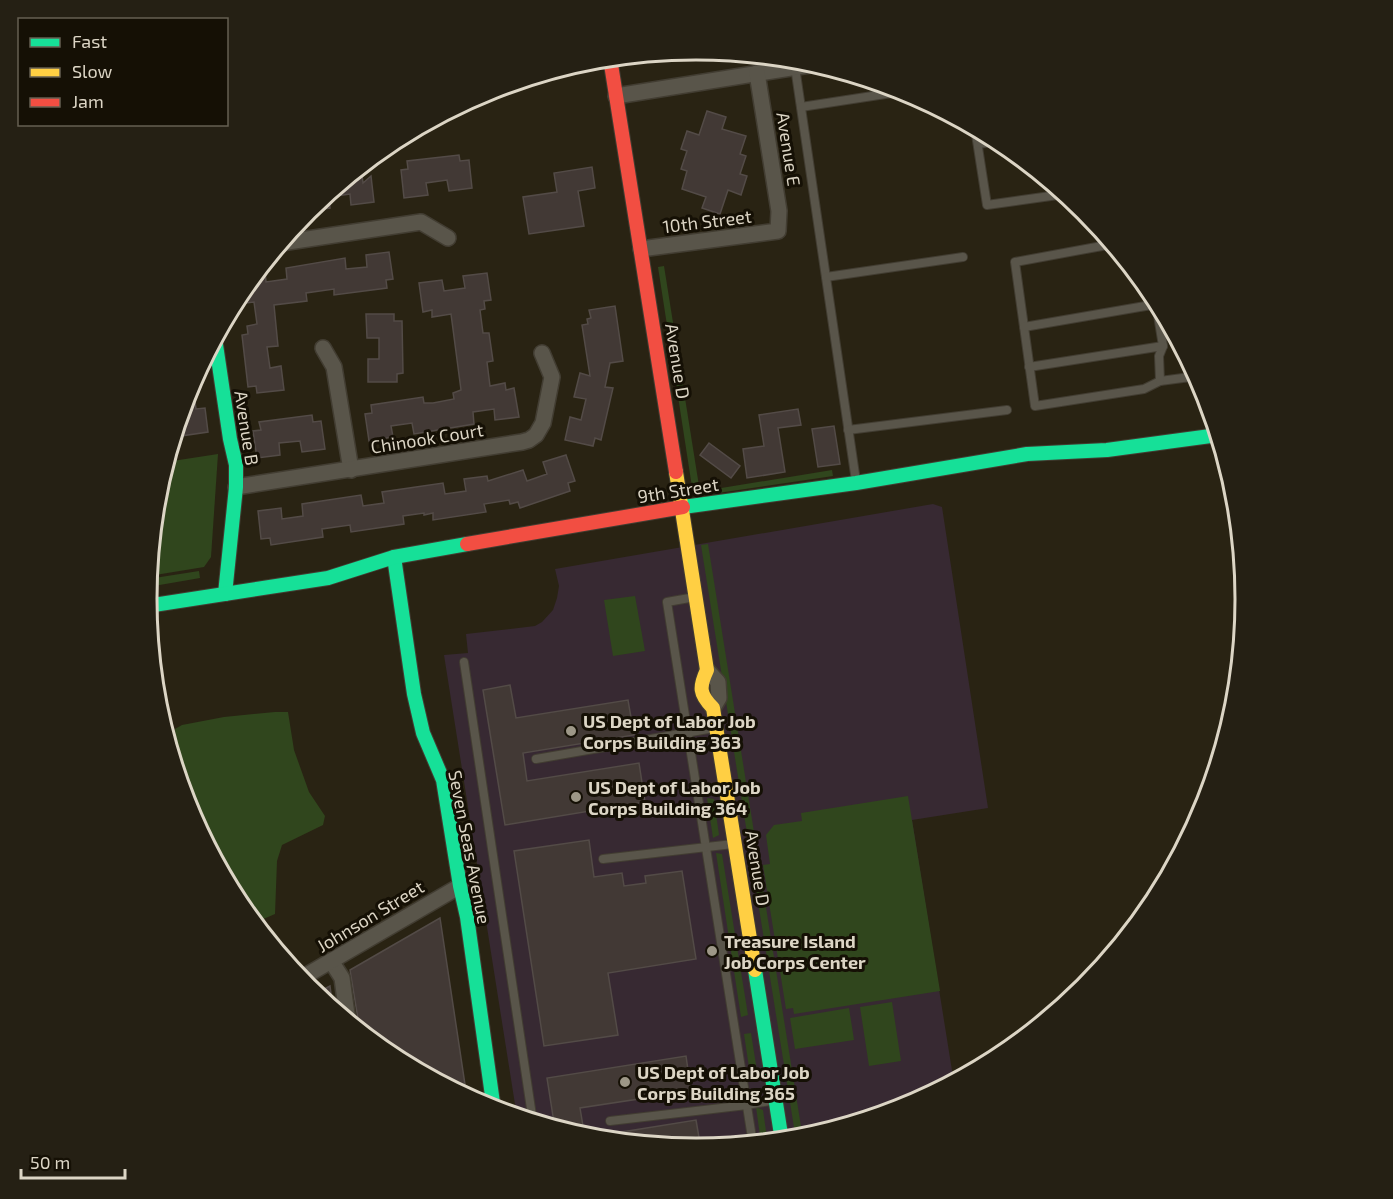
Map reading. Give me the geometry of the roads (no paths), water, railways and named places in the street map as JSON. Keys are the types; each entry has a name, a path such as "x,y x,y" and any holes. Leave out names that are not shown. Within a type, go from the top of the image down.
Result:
{"street":[{"name":"Avenue D","path":"611,67 707,670 718,682 719,698 713,708 780,1132"},
{"path":"616,96 758,73 780,67"},
{"name":"Avenue E","path":"758,73 779,211 778,231"},
{"path":"294,241 421,222 448,238"},
{"name":"10th Street","path":"641,249 778,231"},
{"path":"323,348 334,367 351,470"},
{"name":"Chinook Court","path":"236,487 529,440 536,435 543,423 552,377 542,353"},
{"name":"Avenue B","path":"212,363 236,465 236,487 225,594"},
{"name":"9th Street","path":"157,604 327,578 394,557 681,507 856,483 1027,454 1107,450 1210,436"},
{"name":"Seven Seas Avenue","path":"394,557 414,694 423,733 442,780 467,916 492,1099"},
{"name":"Johnson Street","path":"309,974 460,886"},
{"path":"332,962 342,978 346,1010"}],"lane":[{"path":"796,69 856,483"},
{"path":"801,107 884,94"},
{"path":"977,139 987,206 1054,196"},
{"path":"978,144 984,143"},
{"path":"1103,246 1014,262 1035,406 1144,390 1160,381 1188,377"},
{"path":"826,278 963,257"},
{"path":"1024,327 1146,302"},
{"path":"1159,323 1163,346 1159,356 1160,381"},
{"path":"1029,367 1163,346"},
{"path":"848,430 1006,410"},
{"path":"696,597 668,602 752,1136"},
{"path":"464,662 531,1112"},
{"path":"536,759 716,728"},
{"path":"603,860 735,844"},
{"path":"610,1121 775,1100"}],"place":[{"name":"US Dept of Labor Job Corps Building 363","path":"571,731"},
{"name":"US Dept of Labor Job Corps Building 364","path":"576,797"},
{"name":"Treasure Island Job Corps Center","path":"712,951"},
{"name":"US Dept of Labor Job Corps Building 365","path":"625,1082"}]}
